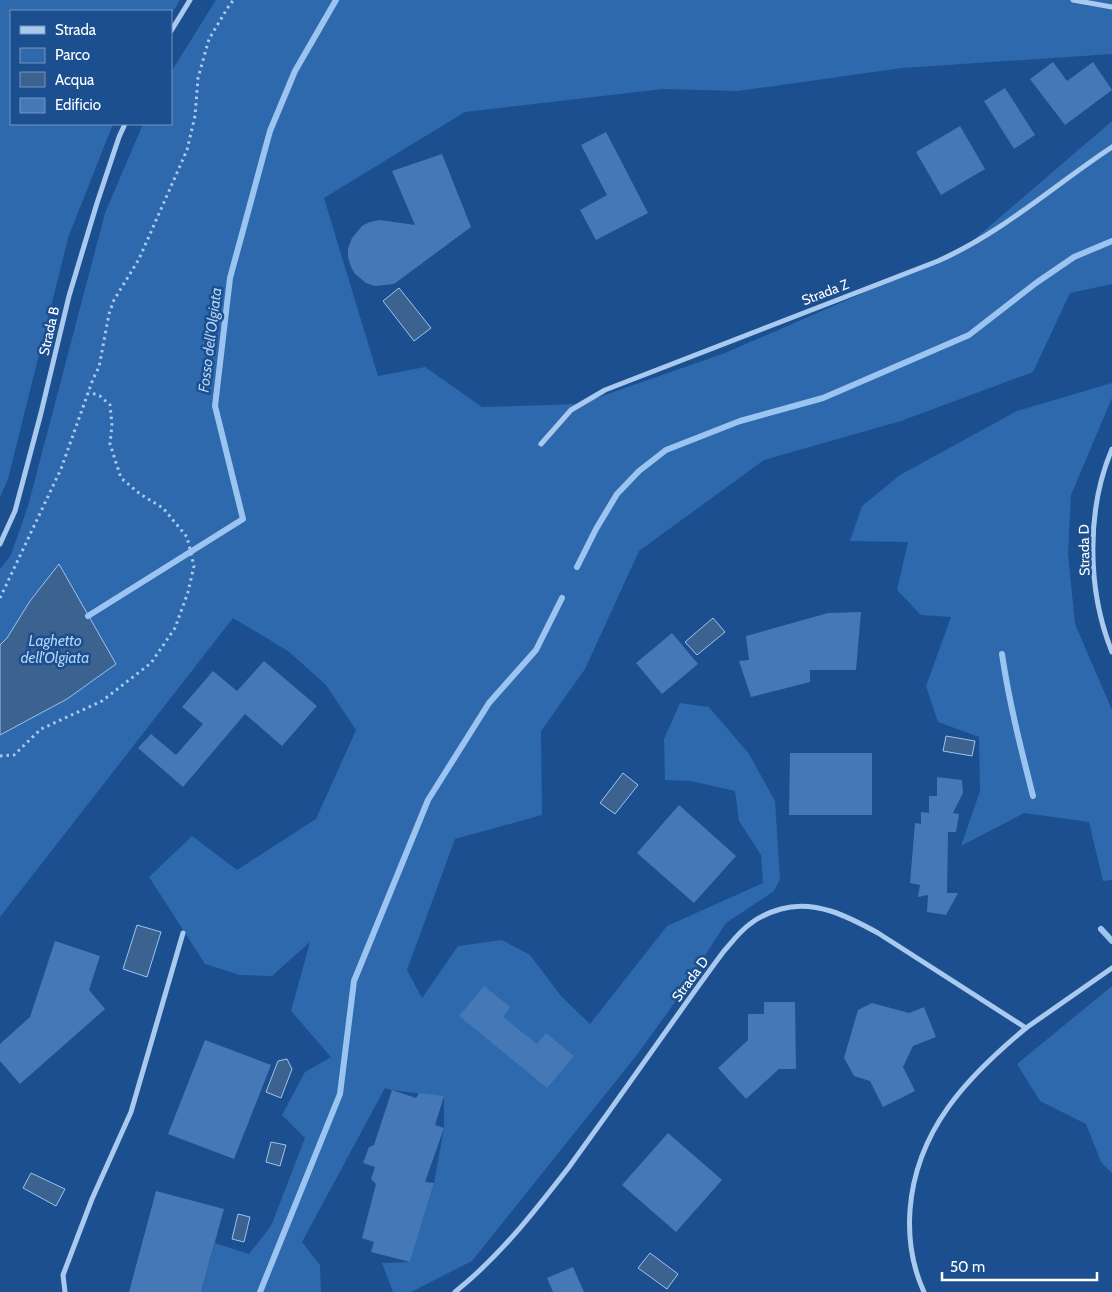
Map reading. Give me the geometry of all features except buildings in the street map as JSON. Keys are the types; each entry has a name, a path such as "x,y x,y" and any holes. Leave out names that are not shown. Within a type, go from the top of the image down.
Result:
{"street":[{"path":"172,29 190,0"},
{"path":"1073,0 1112,7"},
{"name":"Strada B","path":"0,544 15,511 69,296 97,203 125,125"},
{"name":"Strada Z","path":"540,444 571,410 605,390 962,250 994,232 1112,147"},
{"name":"Strada D","path":"1112,449 1099,488 1094,519 1093,550 1100,607 1112,652"},
{"name":"Strada D","path":"455,1292 479,1273 526,1223 569,1167 708,972 750,923 769,913 783,908 812,906 852,919 884,936 1026,1028"},
{"path":"65,1292 63,1275 92,1199 131,1112 182,933"},
{"path":"924,1292 914,1262 910,1237 912,1189 920,1160 933,1131 956,1095 984,1064 1026,1028 1112,968"}],"path":[{"path":"0,598 61,469 99,367 109,314 114,300 139,259 187,150 195,116 198,78 209,39 234,0"},
{"path":"0,756 14,755 41,728 102,701 151,663 175,628 188,592 194,566 187,537 163,508 140,494 121,478 110,444 112,425 110,405 100,396 89,392"}],"green space":[{"path":"0,0 180,0 172,13 172,10 10,10 10,125 113,125 68,238 8,479 0,497"},
{"path":"216,0 1112,0 1112,54 902,68 738,91 663,89 465,112 324,198 378,376 425,367 482,407 579,404 725,353 962,250 1112,121 1112,284 1070,293 1033,372 901,421 764,460 639,551 585,669 541,731 542,815 455,839 407,970 422,998 458,946 502,940 530,955 561,996 590,1024 667,926 763,883 761,855 739,821 735,791 691,781 665,780 664,739 680,703 709,707 749,754 775,801 780,879 774,891 726,923 673,1005 636,1056 472,1261 411,1292 393,1292 382,1263 410,1262 434,1183 444,1128 444,1097 385,1088 302,1242 320,1265 321,1292 201,1292 215,1243 249,1254 271,1226 305,1138 282,1115 305,1072 331,1057 291,1011 310,942 272,976 240,975 205,964 149,877 192,836 237,870 316,819 356,730 326,685 288,651 233,618 0,917 0,735 67,699 116,664 59,565 30,601 7,638 0,645 0,569 11,555 28,506 105,213 143,125 172,125 172,70"},
{"path":"1112,383 1112,398 1071,495 1068,554 1075,624 1112,710 1112,880 1103,881 1089,822 1024,813 961,846 980,791 979,737 938,722 926,686 951,617 921,615 897,590 908,542 850,541 862,506 900,475 1017,411"},
{"path":"1112,986 1112,1173 1101,1162 1086,1124 1040,1101 1017,1064"}],"water":[{"path":"399,288 431,328 414,341 383,301"},
{"name":"Laghetto dell'Olgiata","path":"59,564 116,664 67,699 0,735 0,645 7,638 30,601"},
{"path":"713,618 725,632 697,655 685,642"},
{"path":"946,736 975,741 972,756 943,751"},
{"path":"623,773 638,785 615,814 600,803"},
{"path":"137,925 161,932 147,977 123,969"},
{"path":"287,1059 292,1069 281,1098 266,1092 278,1061"},
{"path":"271,1142 286,1145 280,1166 266,1162"},
{"path":"31,1173 65,1189 56,1206 23,1188"},
{"path":"238,1214 250,1217 244,1242 232,1239"},
{"path":"650,1253 678,1274 667,1289 638,1268"}],"waterway":[{"name":"Fosso dell’Olgiata","path":"88,616 243,519 215,406 230,278 270,131 295,71 336,0"},
{"path":"577,567 596,529 617,494 639,471 666,450 740,421 823,398 969,335 1036,283 1074,257 1112,241"},
{"path":"260,1292 340,1094 354,981 428,800 489,703 536,650 562,598"},
{"path":"1002,654 1012,708 1033,796"},
{"path":"1101,929 1112,941"}]}
